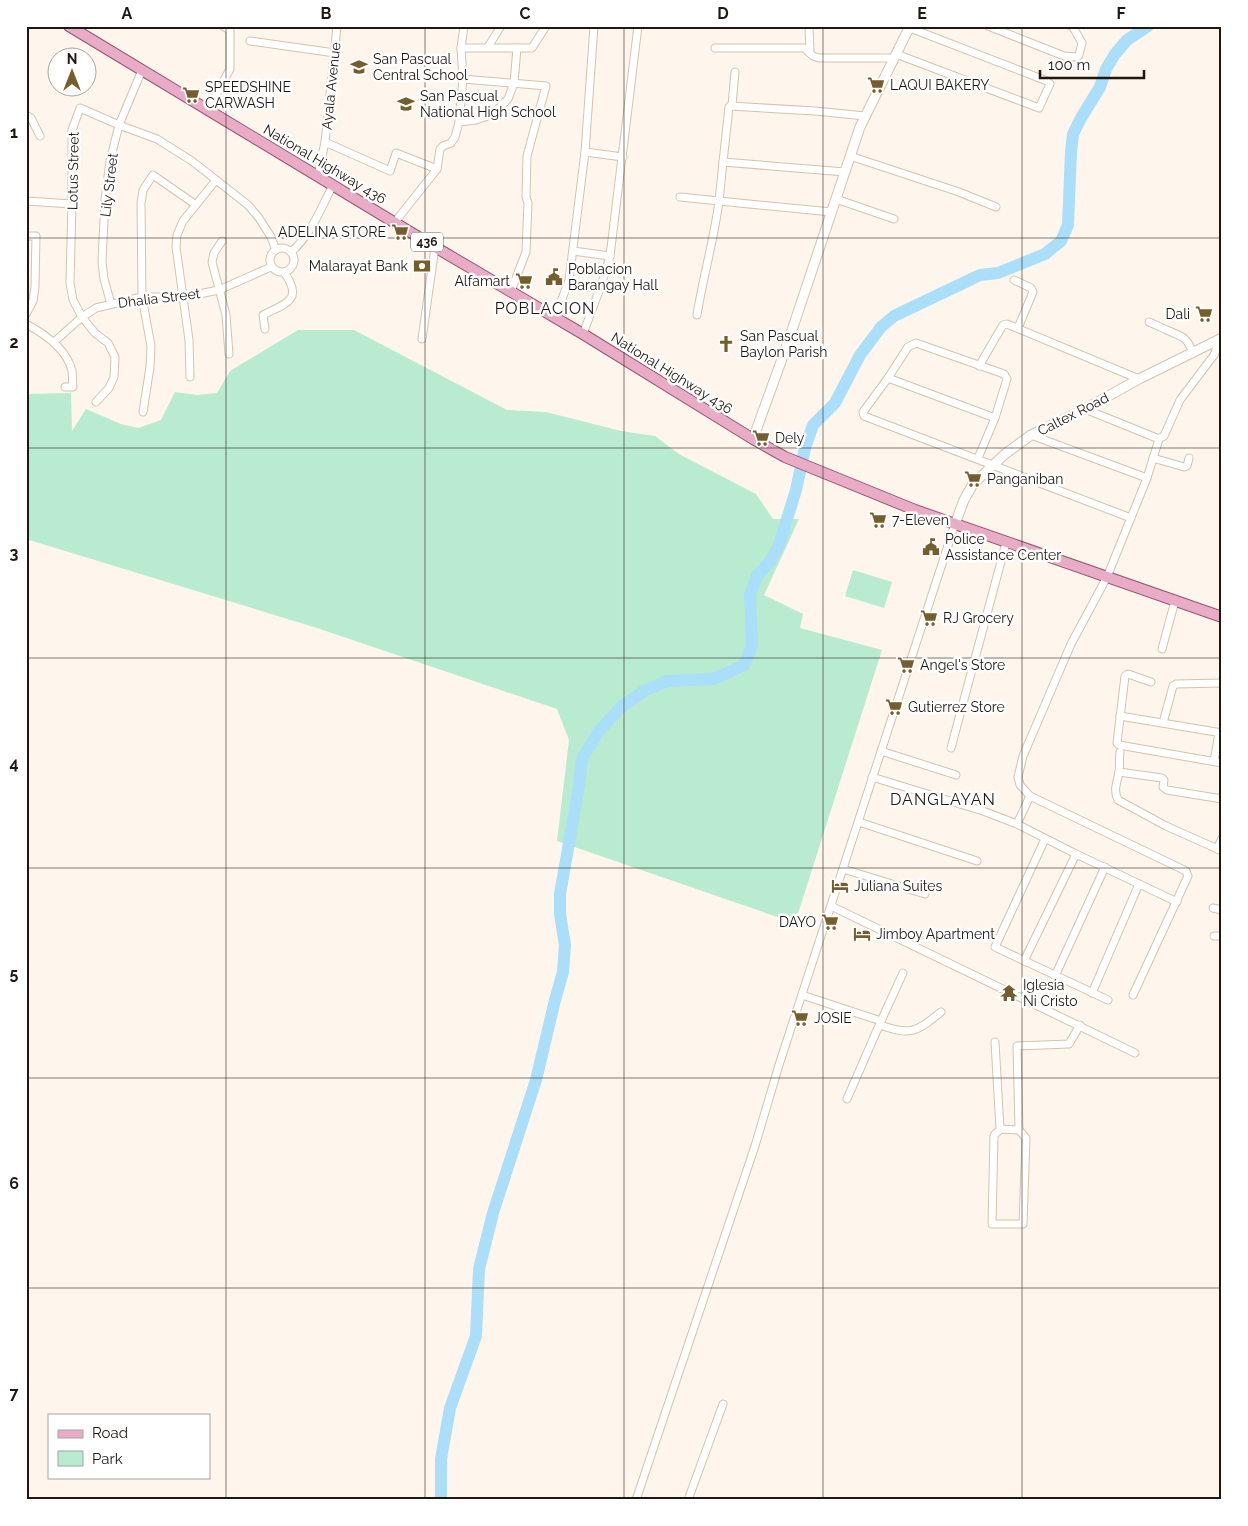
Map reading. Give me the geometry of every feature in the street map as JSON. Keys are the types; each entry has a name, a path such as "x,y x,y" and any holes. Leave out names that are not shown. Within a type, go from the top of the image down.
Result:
{"main road":[{"name":"National Highway 436","path":"69,26 785,457 915,510 1222,617"}],"street":[{"path":"208,110 230,69 230,30 223,26"},
{"name":"Ayala Avenue","path":"318,176 325,142 337,26"},
{"path":"395,222 437,169 440,149 451,143 455,137 459,122 463,79 461,48 464,26"},
{"path":"488,47 501,26"},
{"path":"461,48 532,48 546,26"},
{"path":"555,318 569,280 573,251 585,152 594,26"},
{"path":"583,334 610,256 638,26"},
{"path":"809,26 810,53"},
{"path":"988,26 1064,56 1077,57 1082,43 1071,26"},
{"path":"714,48 804,48 813,56 819,58 895,56 1040,108 1050,84 1047,80 910,27 895,56 865,116 753,439"},
{"path":"250,40 335,52"},
{"path":"459,122 476,120 493,114 508,99 514,83 517,48"},
{"name":"Lily Street","path":"111,304 104,279 102,262 105,199 110,161 119,125 142,70"},
{"path":"697,315 701,287 717,223 729,107 732,105 735,72"},
{"path":"463,79 546,86 527,156 526,252 511,292"},
{"path":"732,105 865,116"},
{"name":"Lotus Street","path":"96,402 109,388 114,377 115,357 108,343 95,333 82,317 73,300 70,283 72,130 80,108 157,139 192,162 248,205 271,237 276,250"},
{"path":"26,114 31,118 40,136"},
{"path":"325,142 390,171 396,153 437,169"},
{"path":"585,152 623,156"},
{"path":"850,156 959,192 996,208"},
{"path":"723,162 845,172"},
{"path":"143,412 150,367 151,346 142,297 140,203 143,190 152,176 196,205"},
{"path":"190,377 189,340 176,247 177,235 183,221 216,180"},
{"path":"291,252 301,244 308,234 333,185"},
{"path":"680,197 831,212"},
{"path":"836,199 894,219"},
{"path":"26,201 72,204"},
{"path":"26,236 36,236 34,301 26,314"},
{"path":"222,241 214,254 212,262 226,315 229,354"},
{"path":"422,339 435,247"},
{"path":"284,248 291,252 294,264 288,271 277,272 271,266 270,255 276,250 284,248"},
{"path":"573,251 610,256"},
{"name":"Dhalia Street","path":"54,342 82,317 96,308 142,297 184,296 219,290 271,266"},
{"path":"265,330 263,315 289,302 293,294 292,284 284,272"},
{"path":"1014,280 1031,288 1033,292 1018,328"},
{"path":"1150,322 1180,334 1190,344 1193,353"},
{"path":"26,324 54,342 67,358 72,371 73,387 65,387"},
{"path":"979,366 1003,325 1007,324 1139,379"},
{"path":"1133,995 1177,902 1188,876 1186,871 1030,796 1022,788 1018,777 1023,756 1071,644 1106,577 1131,518 1158,439 1164,436 1180,400 1214,355 1220,340"},
{"name":"Caltex Road","path":"954,524 973,484 993,464 1031,435 1085,409 1139,379 1220,340"},
{"path":"978,458 995,418 1007,379 1004,374 916,343 908,346 888,378 863,412 864,416 1131,518"},
{"path":"888,378 995,418"},
{"path":"1085,409 1158,439"},
{"path":"1031,435 1146,478"},
{"path":"1153,458 1184,466 1187,466 1189,458"},
{"path":"636,1500 755,1146 779,1065 954,524"},
{"path":"951,748 1006,543"},
{"path":"1162,649 1175,601"},
{"path":"1120,716 1220,733 1218,762 1119,745 1117,741 1120,716 1125,676 1128,674 1151,682"},
{"path":"1163,723 1173,686 1176,684 1222,682"},
{"path":"881,751 956,775"},
{"path":"1120,752 1119,772 1115,790 1118,800 1166,826 1220,850 1222,838"},
{"path":"1119,772 1162,778 1164,780 1163,787 1167,790 1222,798"},
{"path":"872,777 974,808 1017,824 1177,902"},
{"path":"1017,824 1030,796"},
{"path":"859,822 976,861"},
{"path":"1045,839 995,946 1024,962 1108,1000"},
{"path":"1024,962 1076,854"},
{"path":"1055,976 1105,867"},
{"path":"843,869 925,894"},
{"path":"1092,993 1139,884"},
{"path":"831,906 1135,1053"},
{"path":"1213,908 1222,910"},
{"path":"847,1099 903,973"},
{"path":"802,995 900,1032 908,1032 924,1025 940,1012"},
{"path":"995,1042 1000,1129 994,1136 992,1225 1023,1224 1026,1138 1019,1130 1017,1046 1069,1044 1080,1025"},
{"path":"1000,1129 1019,1130"},
{"path":"688,1500 723,1404"}],"green space":[{"path":"298,330 354,330 507,410 546,412 621,431 655,436 679,454 756,494 773,519 799,519 764,595 803,614 800,628 882,650 795,923 557,841 569,740 557,709 317,628 26,539 26,394 71,393 72,431 86,409 121,424 138,428 161,420 175,392 197,395 217,393 230,371"},
{"path":"853,570 892,582 884,608 845,596"}],"waterway":[{"path":"441,1500 441,1459 450,1408 476,1336 479,1269 493,1213 536,1080 563,972 565,945 560,914 560,894 582,759 599,731 620,708 644,691 667,681 714,679 744,665 752,646 750,594 757,576 771,560 779,545 813,425 835,403 860,355 881,327 894,316 980,275 998,273 1045,254 1061,241 1068,225 1073,134 1100,87 1106,69 1115,54 1127,40 1148,26"}],"place":[{"name":"San Pascual Central School","path":"359,67"},
{"name":"LAQUI BAKERY","path":"876,85"},
{"name":"SPEEDSHINE CARWASH","path":"191,95"},
{"name":"San Pascual National High School","path":"406,104"},
{"name":"ADELINA STORE","path":"400,232"},
{"name":"Malarayat Bank","path":"422,266"},
{"name":"Poblacion Barangay Hall","path":"554,277"},
{"name":"Alfamart","path":"524,281"},
{"name":"Dali","path":"1204,314"},
{"name":"San Pascual Baylon Parish","path":"726,344"},
{"name":"Dely","path":"761,438"},
{"name":"Panganiban","path":"973,479"},
{"name":"7-Eleven","path":"878,520"},
{"name":"Police Assistance Center","path":"931,547"},
{"name":"RJ Grocery","path":"929,618"},
{"name":"Angel's Store","path":"906,665"},
{"name":"Gutierrez Store","path":"894,707"},
{"name":"Juliana Suites","path":"840,886"},
{"name":"DAYO","path":"830,922"},
{"name":"Jimboy Apartment","path":"862,934"},
{"name":"Iglesia Ni Cristo","path":"1009,993"},
{"name":"JOSIE","path":"800,1018"}],"district":[{"name":"POBLACION","path":"545,308"},
{"name":"DANGLAYAN","path":"943,799"}]}
